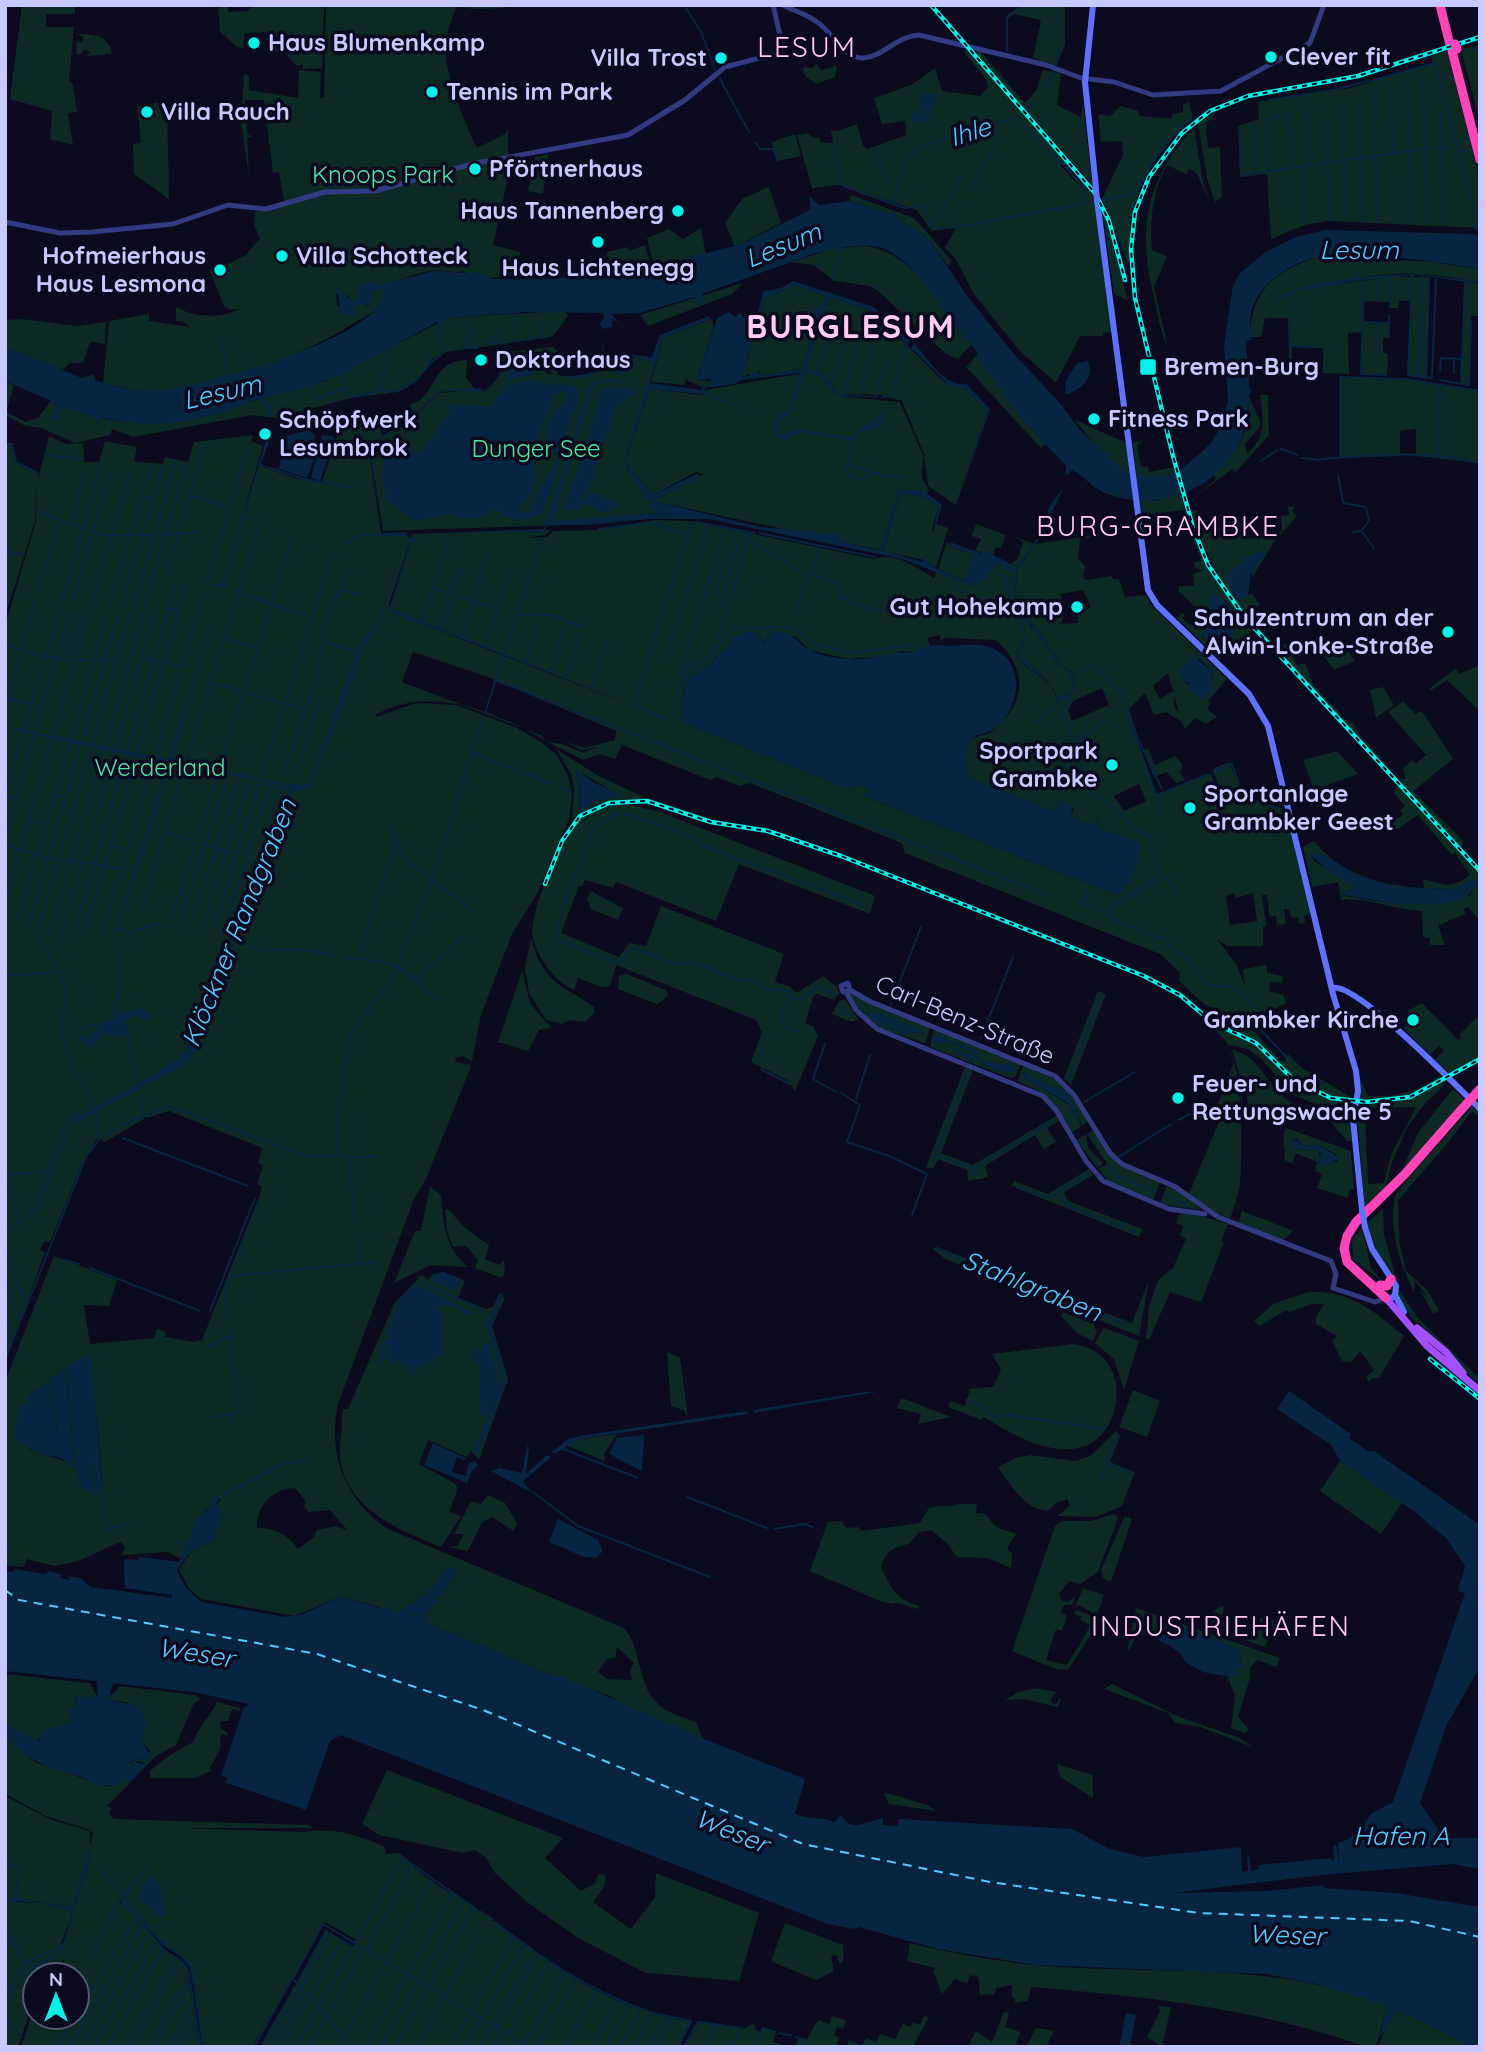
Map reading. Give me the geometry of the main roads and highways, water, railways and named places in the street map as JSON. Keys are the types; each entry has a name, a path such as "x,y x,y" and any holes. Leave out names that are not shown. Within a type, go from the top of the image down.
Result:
{"highway":[{"path":"1443,8 1480,139"},
{"path":"1454,47 1480,160"},
{"path":"1390,1297 1351,1261 1348,1249 1351,1238 1480,1089"},
{"path":"1390,1297 1347,1262 1344,1251 1347,1236 1356,1222 1480,1095"},
{"path":"1380,1285 1388,1285 1392,1280"}],"main road":[{"path":"1093,5 1087,78 1089,122 1133,475 1152,597 1250,695 1268,726 1332,988 1356,1071 1365,1227 1373,1248 1392,1280 1390,1297 1440,1358 1480,1389"},
{"path":"1332,988 1340,986 1391,1023 1480,1110"},
{"path":"1390,1297 1424,1336 1448,1354 1480,1389"},
{"path":"1440,1358 1440,1353 1448,1354"}],"water":[{"path":"924,93 935,95 937,99 925,124 912,121 911,117 914,111 919,110 922,116 927,113 918,106"},
{"name":"Lesum","path":"809,196 819,205 848,201 890,214 895,212 898,219 927,237 968,297 1013,353 1060,403 1079,429 1130,476 1164,476 1182,469 1211,443 1221,426 1228,401 1224,346 1233,285 1240,273 1266,252 1296,237 1326,230 1473,234 1480,236 1480,269 1401,258 1338,256 1309,259 1277,276 1260,293 1251,313 1251,340 1246,341 1249,388 1252,391 1249,395 1247,422 1238,446 1224,466 1205,482 1183,493 1159,500 1133,500 1107,494 1072,469 1068,475 1065,474 1066,465 1026,424 976,356 978,354 975,349 919,277 893,253 871,246 846,247 813,254 702,294 704,304 701,305 695,297 640,313 611,314 619,322 612,319 612,327 604,329 599,325 604,317 603,313 520,312 511,341 517,313 448,318 441,324 444,350 463,349 443,351 437,322 343,374 298,390 263,398 272,409 272,416 268,416 265,404 257,399 222,413 174,423 142,424 99,418 96,425 96,418 63,407 55,423 52,422 56,403 5,381 5,347 82,378 94,374 95,380 120,388 155,391 185,386 252,369 326,341 357,324 377,307 383,290 377,289 372,293 372,302 354,307 355,316 350,318 348,314 340,314 338,288 352,301 358,299 358,287 366,281 382,285 437,270 476,272 493,279 558,278 641,269 739,245 810,210"},
{"path":"1420,274 1480,282 1472,283 1471,323 1471,283 1421,275 1363,280 1296,291 1275,301 1290,292 1307,286 1365,277"},
{"path":"793,281 874,307 910,341 906,346 906,343 870,310 830,297 806,369 820,373 840,394 882,397 884,394 891,398 839,396 818,375 805,372 791,412 776,423 781,435 799,429 852,438 861,428 879,416 887,404 879,428 859,432 853,442 800,432 785,440 778,438 771,421 789,410 800,373 741,380 734,384 705,388 705,392 765,418 703,394 650,389 626,458 627,464 653,495 699,473 699,477 654,500 657,502 761,527 837,534 843,542 876,550 880,550 899,489 924,491 942,505 933,535 938,507 925,497 901,494 883,550 922,562 924,559 933,567 965,581 975,554 950,547 950,542 980,553 984,550 1009,563 1014,570 1039,536 1049,507 1063,488 1042,535 1016,571 1018,598 1031,625 1037,628 1058,661 1072,673 1077,689 1069,696 1071,701 1067,705 1067,697 1058,704 1053,689 1060,698 1075,689 1070,673 1055,660 1035,630 1027,625 1016,603 1014,579 1009,578 1011,603 1025,630 1023,632 1010,608 1005,578 995,572 1013,578 1013,571 1002,569 1000,562 979,585 972,583 975,587 902,559 709,519 644,519 588,525 547,525 545,531 541,532 412,534 544,529 590,383 613,379 631,385 609,381 594,385 552,521 656,513 623,461 645,391 636,386 646,389 652,372 652,362 630,356 622,375 601,369 589,376 567,377 594,372 605,340 599,366 621,371 627,354 652,357 660,335 709,316 711,319 663,338 650,383 702,390 703,386 716,384 710,382 711,379 697,380 717,318 729,312 735,317 740,312 744,318 750,318 746,321 751,333 764,291 781,288","holes":["796,285 825,296 822,307 815,307 807,355 801,369 764,375 752,371 749,376 741,377 766,298"]},
{"path":"914,343 944,376 958,384 966,384 990,409 956,506 987,411 966,389 950,386 911,348"},
{"path":"523,353 534,354 543,369 553,375 545,373 532,355 518,354 510,358 515,354"},
{"name":"Dunger See","path":"522,358 532,361 534,374 512,380 508,385 535,379 551,385 575,386 578,395 577,407 570,419 551,492 541,515 521,520 501,516 500,511 492,510 478,519 461,519 450,514 413,521 386,498 383,471 386,456 406,439 415,453 421,452 450,411 449,404 490,406 505,388 510,369","holes":["563,391 567,401 553,412 546,433 557,458 535,497 531,512 520,513 520,507 528,499 536,481 531,454 553,400 551,396"]},
{"path":"508,360 501,377 494,385 487,389 480,391 439,393 414,418 381,438 371,454 382,531 370,454 382,436 412,418 438,392 458,388 486,389"},
{"path":"1088,361 1090,367 1085,383 1066,395 1066,382 1077,363"},
{"path":"601,389 637,389 634,396 617,405 590,486 581,499 588,499 592,492 620,503 609,513 593,510 599,508 587,504 579,507 583,510 562,510 583,457"},
{"path":"270,427 272,435 261,463 266,467 260,467 245,516 250,520 244,519 224,588 210,586 211,583 222,585"},
{"path":"309,430 315,435 316,454 307,478 279,469 286,436"},
{"path":"322,435 335,439 320,481 311,478"},
{"path":"404,533 420,542 412,542 392,609 636,706 409,621 389,610 410,542 409,536 361,536 345,545 344,543 361,534"},
{"name":"Klöckner Randgraben","path":"406,539 377,631 364,646 309,788 294,791 290,796 233,941 221,983 209,1005 197,1047 188,1061 156,1081 149,1081 140,1089 98,1110 99,1117 94,1114 72,1125 38,1212 33,1215 72,1121 137,1084 127,1035 108,1037 103,1033 94,1045 87,1046 78,1038 82,1034 88,1037 102,1025 65,1031 113,1019 123,935 153,923 158,924 224,942 157,925 124,936 117,1013 143,1009 150,1012 150,1016 142,1020 137,1015 126,1019 139,1083 179,1058 187,1048 291,787 171,763 119,927 124,928 108,934 116,929 167,763 24,733 5,726 168,759 221,590 172,760 287,784 306,785 311,778 354,660 366,635 375,629"},
{"path":"1261,551 1265,554 1251,573 1248,596 1238,600 1225,576 1250,556"},
{"path":"1212,594 1220,596 1238,615 1231,635 1218,652 1201,635 1210,615 1209,600"},
{"path":"747,631 756,632 764,644 773,632 781,632 814,652 848,659 912,653 937,645 986,646 1003,654 1013,668 1016,684 1013,702 1006,717 993,729 977,735 969,745 969,778 1055,812 1061,801 1073,805 1071,817 1090,825 1102,818 1096,823 1098,828 1138,842 1141,847 1138,860 1126,886 1117,894 1107,891 862,795 872,790 865,785 846,788 684,723 681,705 689,681 711,666 731,639"},
{"path":"1026,634 1025,643 1018,655 1039,671 1050,685 1016,656"},
{"path":"1194,657 1213,672 1211,691 1203,699 1189,691 1189,683 1184,681 1180,669"},
{"path":"576,769 593,782 622,795 595,802 578,814 580,795"},
{"path":"1315,853 1325,855 1358,876 1397,887 1453,889 1473,880 1478,885 1467,898 1443,904 1399,904 1344,895 1342,892 1353,890 1351,883 1335,876 1312,856"},
{"path":"874,1012 927,1034 911,1032 906,1035 888,1027 886,1022 883,1026 862,1013"},
{"path":"934,1035 977,1050 979,1058 1009,1065 1017,1070 1007,1072 995,1069 975,1056 971,1061 945,1045 970,1055 974,1052 947,1042 935,1044"},
{"path":"1023,1071 1051,1087 1063,1089 1075,1106 1082,1126 1074,1111 1068,1116 1071,1106 1068,1103 1026,1079"},
{"path":"1292,1137 1303,1146 1319,1145 1340,1158 1322,1167 1317,1160 1321,1154 1319,1150 1294,1149"},
{"path":"442,1272 462,1279 455,1290 432,1281 432,1276"},
{"path":"415,1284 477,1315 461,1313 457,1307 441,1305 437,1308 442,1316 442,1357 437,1356 435,1368 432,1357 430,1369 427,1361 424,1371 423,1361 420,1372 417,1362 415,1375 410,1361 410,1375 405,1359 404,1376 401,1359 391,1365 387,1341 386,1360 383,1360 381,1371 378,1356 384,1339 388,1339 389,1327 400,1298"},
{"path":"500,1293 503,1294 492,1326 507,1382 476,1457 475,1447 503,1379 487,1326"},
{"path":"488,1343 498,1382 495,1401 481,1418 480,1366 470,1356 477,1345 479,1357 483,1344"},
{"path":"91,1353 102,1482 95,1498 91,1495 95,1487 93,1440 93,1488 90,1493 79,1485 67,1366 84,1356 86,1370 86,1355"},
{"path":"66,1367 75,1468 59,1457 37,1452 16,1440 17,1422 23,1405 49,1381 59,1455 52,1378"},
{"path":"1289,1391 1351,1434 1350,1439 1368,1451 1374,1451 1480,1525 1480,1667 1446,1726 1420,1803 1444,1838 1480,1838 1480,1869 1452,1864 1331,1874 1173,1893 1267,1891 1323,1885 1325,1888 1396,1893 1480,1907 1480,2047 1472,2047 1398,2010 1380,2037 1387,2006 1317,1984 1265,1974 1035,1965 938,1949 859,1927 854,1929 828,1924 341,1735 330,1741 306,1810 224,1782 227,1777 221,1776 244,1707 249,1704 193,1692 113,1683 109,1698 136,1706 143,1714 145,1728 141,1738 148,1752 153,1754 149,1761 139,1759 130,1762 128,1770 135,1762 146,1765 129,1783 126,1782 127,1777 117,1786 94,1784 33,1759 13,1744 7,1734 5,1723 38,1741 46,1730 71,1723 69,1707 75,1706 76,1697 98,1696 97,1681 5,1671 5,1571 13,1572 15,1569 44,1574 50,1571 62,1575 60,1578 80,1578 91,1587 172,1598 172,1595 125,1588 124,1559 138,1560 139,1557 179,1562 199,1516 211,1506 210,1500 218,1496 217,1506 222,1516 214,1541 192,1550 177,1570 186,1588 202,1602 285,1617 301,1615 341,1596 378,1608 384,1606 397,1613 429,1591 449,1566 458,1572 426,1613 424,1622 805,1779 795,1814 800,1816 835,1822 841,1815 845,1821 855,1825 883,1818 883,1825 898,1826 899,1819 1072,1829 1110,1849 1144,1857 1241,1847 1242,1872 1248,1871 1247,1855 1251,1871 1259,1869 1259,1865 1330,1858 1334,1862 1333,1846 1336,1845 1339,1862 1338,1843 1349,1839 1365,1826 1371,1814 1393,1802 1465,1593 1458,1591 1465,1566 1446,1538 1416,1513 1340,1461 1331,1445 1277,1409"},
{"path":"877,1392 753,1413 753,1410"},
{"path":"747,1411 748,1414 579,1439 554,1454 552,1452 569,1439 579,1436"},
{"path":"644,1435 642,1471 609,1454 617,1438"},
{"path":"433,1443 466,1458 464,1461 457,1457 452,1472 466,1476 468,1464 475,1461 478,1466 473,1469 467,1483 424,1465"},
{"path":"527,1446 526,1474 547,1455 551,1457 523,1481 532,1493 491,1471 500,1468 522,1473"},
{"path":"558,1519 598,1540 603,1551 596,1558 584,1557 549,1542"},
{"path":"1178,1625 1240,1650 1241,1664 1244,1665 1231,1677 1203,1672 1185,1662 1176,1650 1151,1635 1159,1630 1161,1634 1171,1634"},
{"path":"89,1849 91,1854 66,1941 63,1949 57,1948 63,1943 73,1911 40,1903 14,1901 18,1867 17,1898 69,1907 74,1903"},
{"path":"155,1875 165,1903 164,1919 139,1899 142,1886"},
{"path":"1126,2013 1136,2015 1130,2047 1119,2047"}],"waterway":[{"path":"684,5 701,32 715,69"},
{"path":"1007,51 1007,18 1023,5"},
{"name":"Ihle","path":"1054,5 1063,31 1056,64"},
{"path":"1473,49 1480,47"},
{"path":"1370,81 1435,63 1477,221 1476,230"},
{"name":"Ihle","path":"1044,91 1054,70"},
{"path":"720,79 749,132"},
{"path":"1423,80 1428,221"},
{"path":"1268,100 1334,90 1368,81"},
{"path":"1408,81 1412,221"},
{"name":"Lesum","path":"1373,88 1378,223"},
{"path":"1391,89 1393,154"},
{"name":"Lesum","path":"1358,103 1363,223"},
{"name":"Ihle","path":"1025,110 1036,104"},
{"path":"1341,105 1343,160"},
{"path":"1306,107 1309,165"},
{"path":"970,111 975,130"},
{"path":"1441,111 1444,221"},
{"path":"1289,112 1292,167"},
{"path":"1269,170 1268,119 1282,115"},
{"name":"Ihle","path":"924,146 1016,117"},
{"path":"1324,118 1326,162"},
{"path":"1103,200 1135,194 1162,145 1189,119"},
{"path":"1254,123 1257,173"},
{"path":"1024,125 1071,173 1086,201"},
{"path":"1240,128 1242,175 1437,147 1450,149"},
{"path":"1455,142 1467,139"},
{"path":"756,143 760,149 773,149 778,161"},
{"path":"834,147 843,186 905,208 923,205"},
{"name":"Ihle","path":"905,162 919,147"},
{"path":"874,148 889,186"},
{"path":"970,191 994,148"},
{"path":"1463,151 1468,151"},
{"path":"1344,161 1346,215"},
{"name":"Ihle","path":"894,202 904,165"},
{"path":"1328,165 1330,220"},
{"path":"1303,168 1306,223"},
{"path":"934,224 963,174"},
{"path":"926,205 929,224 933,228 958,227 1092,202"},
{"path":"833,280 843,248"},
{"path":"1419,376 1422,274"},
{"path":"1412,275 1408,374 1432,378 1436,278"},
{"name":"Lesum","path":"1390,277 1390,307"},
{"path":"1426,377 1429,277"},
{"name":"Lesum","path":"1379,299 1380,279"},
{"path":"1364,280 1361,374 1385,375"},
{"path":"1461,383 1465,283"},
{"path":"1292,294 1290,346 1317,347"},
{"path":"1389,315 1389,337"},
{"path":"464,348 469,321"},
{"path":"1469,385 1471,321"},
{"path":"1363,322 1389,323"},
{"path":"1378,354 1379,323"},
{"path":"511,341 541,337 544,324"},
{"path":"818,372 834,325"},
{"path":"831,385 849,328"},
{"path":"434,334 440,329"},
{"path":"469,348 473,329"},
{"path":"498,341 501,330"},
{"path":"492,334 492,343"},
{"path":"843,395 861,335"},
{"path":"477,348 484,339"},
{"name":"Lesum","path":"222,341 228,378"},
{"path":"488,344 509,341"},
{"path":"463,348 476,348 477,345"},
{"path":"891,397 907,345"},
{"path":"859,396 875,346"},
{"path":"386,375 389,349"},
{"path":"428,352 427,356 432,362 444,352"},
{"path":"875,397 888,357"},
{"path":"1440,372 1441,358 1461,359"},
{"path":"1454,360 1454,373"},
{"path":"380,390 404,388 432,362"},
{"path":"347,371 345,378 349,397 377,392 383,373"},
{"path":"1340,457 1340,377 1402,379"},
{"path":"1405,379 1480,391"},
{"path":"1440,380 1467,385"},
{"path":"312,386 316,399 346,387"},
{"path":"1439,457 1440,386"},
{"path":"1479,461 1480,421"},
{"path":"853,442 848,464 881,475 907,478"},
{"path":"5,444 12,444 16,461"},
{"path":"167,573 204,446"},
{"path":"207,584 248,448"},
{"path":"1281,449 1298,455"},
{"path":"1261,461 1277,450"},
{"path":"46,455 80,459"},
{"path":"1322,459 1421,455 1480,463"},
{"path":"1302,458 1320,460"},
{"path":"133,608 176,461"},
{"path":"17,463 38,473"},
{"path":"145,606 187,463"},
{"path":"63,599 101,465"},
{"path":"109,609 151,465"},
{"path":"848,465 847,472 853,479 861,480 870,473"},
{"path":"267,467 303,479 354,488"},
{"path":"121,608 162,468"},
{"path":"72,525 85,470"},
{"path":"72,603 111,473"},
{"path":"90,610 130,473"},
{"path":"1338,476 1343,502 1348,504"},
{"path":"191,496 227,506"},
{"path":"144,497 153,499"},
{"path":"1349,504 1366,507 1369,521 1361,531"},
{"path":"36,511 82,528"},
{"path":"651,523 688,534 695,522 755,533"},
{"path":"39,589 59,523"},
{"path":"599,529 648,523"},
{"path":"665,660 709,524"},
{"path":"703,604 726,527"},
{"path":"187,759 259,528"},
{"path":"87,530 103,535 153,535"},
{"path":"715,596 735,530"},
{"path":"1353,532 1360,531"},
{"path":"160,535 202,532"},
{"path":"721,605 743,532"},
{"path":"1362,532 1374,548"},
{"path":"759,533 875,557"},
{"path":"634,704 688,534"},
{"path":"718,639 751,534"},
{"path":"485,713 542,538"},
{"path":"219,771 292,539"},
{"path":"422,621 448,540"},
{"path":"750,541 799,570"},
{"path":"813,570 819,547"},
{"path":"5,551 24,554"},
{"path":"462,637 489,551"},
{"path":"263,772 333,554"},
{"path":"323,641 330,611 350,567"},
{"path":"443,629 463,567"},
{"path":"485,646 511,567"},
{"path":"438,628 456,570"},
{"path":"795,613 809,573 839,584 839,597 872,610 890,611 893,604 908,617"},
{"path":"953,576 958,590 969,594"},
{"path":"138,753 186,586"},
{"path":"74,933 175,587"},
{"path":"433,588 445,592"},
{"path":"102,935 205,591"},
{"path":"343,591 363,595"},
{"path":"240,594 269,603"},
{"path":"22,650 36,597"},
{"path":"458,597 493,607"},
{"path":"274,605 306,615"},
{"path":"167,608 177,609"},
{"path":"45,661 60,609"},
{"path":"5,838 70,610"},
{"path":"694,660 680,676 700,611"},
{"path":"60,941 155,613"},
{"path":"63,660 76,614"},
{"path":"50,936 143,614"},
{"path":"38,932 130,615"},
{"path":"519,615 552,615 581,627"},
{"path":"70,661 82,616"},
{"path":"29,924 118,616"},
{"path":"5,901 88,617"},
{"path":"19,918 106,619"},
{"path":"526,663 539,621"},
{"path":"765,644 770,626"},
{"path":"683,720 674,715 682,682 734,628 793,627 817,645 852,653 913,645 922,650"},
{"path":"551,672 564,630"},
{"path":"567,678 582,633"},
{"path":"226,639 254,647"},
{"path":"325,642 359,652"},
{"path":"591,688 607,643"},
{"path":"5,645 44,657"},
{"path":"321,690 317,675 322,646"},
{"path":"8,699 21,653"},
{"path":"50,657 70,661 89,660"},
{"path":"145,658 162,662"},
{"path":"109,659 118,659"},
{"path":"97,660 106,660"},
{"path":"166,662 179,666"},
{"path":"1074,675 1092,665 1119,690 1125,708"},
{"path":"5,795 43,667"},
{"path":"495,680 1048,895"},
{"path":"212,683 240,691"},
{"path":"284,775 314,685"},
{"path":"245,692 281,703"},
{"path":"5,698 32,704"},
{"path":"298,770 320,698"},
{"path":"285,704 301,708"},
{"path":"636,706 667,719"},
{"path":"1067,706 1062,712 1080,755 1086,789 1117,809"},
{"path":"1037,722 1054,707"},
{"path":"1128,709 1137,737"},
{"path":"1126,711 1155,792"},
{"path":"337,1127 350,1036 396,972 432,880 483,719"},
{"path":"1080,754 1079,741 1108,719"},
{"path":"1079,740 1087,720"},
{"path":"1138,739 1162,789"},
{"path":"473,753 552,784"},
{"path":"123,849 111,845 135,762"},
{"path":"1031,793 1071,763"},
{"path":"1214,772 1232,764 1242,793"},
{"path":"141,913 184,769"},
{"path":"1158,816 1158,795 1208,774"},
{"path":"173,916 217,777"},
{"path":"181,919 227,780"},
{"path":"192,922 238,782"},
{"path":"203,926 248,784"},
{"name":"Klöckner Randgraben","path":"214,928 259,784"},
{"name":"Klöckner Randgraben","path":"262,784 288,789"},
{"path":"559,787 571,792"},
{"name":"Klöckner Randgraben","path":"243,904 280,788"},
{"name":"Klöckner Randgraben","path":"222,936 269,789"},
{"path":"5,795 16,798"},
{"path":"58,796 65,797"},
{"path":"1244,798 1280,809"},
{"path":"1119,812 1134,829 1152,837 1151,850 1159,871 1155,877 1128,895"},
{"path":"614,814 619,816"},
{"path":"624,815 633,815 694,838 698,844 864,905"},
{"path":"615,816 598,825 592,833 561,914 556,939 617,963 634,948 677,964 695,963 738,980 753,979 764,989 789,991 793,999 802,999 818,987 837,995"},
{"path":"29,821 42,822"},
{"path":"388,824 404,857 474,912"},
{"path":"167,833 193,841"},
{"path":"199,843 231,853"},
{"path":"361,952 396,843"},
{"path":"5,845 48,858 105,865 111,845"},
{"path":"84,936 105,865 118,869"},
{"path":"1179,893 1163,875 1106,916 1162,939 1184,956 1209,985 1232,987 1263,1013"},
{"path":"1086,898 1087,889"},
{"path":"1080,902 1094,894"},
{"path":"1080,902 1105,912 1127,896"},
{"path":"891,1004 921,927"},
{"path":"37,936 58,969"},
{"path":"418,979 461,938"},
{"name":"Klöckner Randgraben","path":"233,939 261,950"},
{"name":"Klöckner Randgraben","path":"214,968 223,942"},
{"path":"266,950 307,950 335,956"},
{"path":"981,1038 1013,957"},
{"path":"344,958 375,961 397,967 416,980 438,1001"},
{"path":"59,970 66,994 62,1034"},
{"path":"5,976 59,972"},
{"name":"Stahlgraben","path":"790,995 782,1014 782,1022 784,1027 801,1033"},
{"path":"1068,1080 1101,996"},
{"path":"842,1001 844,1014 853,1015"},
{"path":"1266,1016 1260,1029 1292,1063"},
{"path":"763,1035 762,1070 790,1084"},
{"path":"5,1231 27,1218 67,1120 95,1103 73,1069 62,1037"},
{"name":"Stahlgraben","path":"825,1044 813,1079 836,1092"},
{"path":"856,1099 870,1055"},
{"path":"968,1070 936,1155 971,1168 976,1176"},
{"path":"1084,1102 1135,1072"},
{"name":"Stahlgraben","path":"841,1093 860,1105 847,1142 889,1156 927,1174 912,1215"},
{"path":"140,1094 144,1114"},
{"path":"120,1126 169,1106 197,1116"},
{"path":"1178,1120 1192,1113 1205,1117"},
{"path":"5,1360 86,1157 98,1141 98,1115"},
{"path":"201,1117 307,1156 376,1157"},
{"path":"973,1169 1051,1122"},
{"path":"1120,1156 1171,1124"},
{"path":"102,1138 117,1128"},
{"path":"337,1132 339,1155"},
{"path":"123,1138 248,1186"},
{"path":"932,1164 935,1155"},
{"path":"349,1158 356,1226"},
{"path":"1107,1165 1118,1176 1154,1191"},
{"path":"5,1175 52,1171"},
{"path":"1016,1186 1049,1198 1089,1173"},
{"path":"10,1182 18,1219"},
{"path":"1059,1194 1067,1206 1124,1227"},
{"path":"1165,1195 1184,1204"},
{"path":"210,1311 255,1198"},
{"path":"232,1272 259,1202"},
{"path":"1130,1230 1135,1232"},
{"path":"357,1235 360,1262"},
{"path":"5,1247 26,1305"},
{"name":"Stahlgraben","path":"938,1249 1126,1324"},
{"path":"65,1260 79,1264"},
{"path":"230,1276 377,1262"},
{"path":"90,1268 200,1311"},
{"path":"229,1321 225,1289 230,1276"},
{"path":"419,1277 426,1285 482,1309 489,1326"},
{"path":"5,1278 19,1318"},
{"path":"5,1313 12,1333"},
{"path":"215,1417 238,1413 230,1329"},
{"path":"209,1347 230,1336"},
{"path":"966,1400 981,1405 994,1417 1006,1415 1105,1429"},
{"path":"233,1415 234,1423"},
{"path":"1101,1479 1118,1435"},
{"path":"563,1449 638,1478"},
{"path":"220,1497 283,1464 307,1460"},
{"path":"1106,1463 1131,1473"},
{"path":"102,1482 107,1529 128,1524"},
{"path":"533,1492 578,1526 710,1577"},
{"path":"687,1497 767,1528"},
{"path":"774,1529 804,1524 812,1527"},
{"path":"174,1540 187,1545"},
{"path":"5,1545 10,1548"},
{"path":"355,1943 403,1858 466,1902"},
{"path":"5,1862 19,1868"},
{"path":"367,1949 413,1865"},
{"path":"123,1898 146,1868"},
{"path":"103,1872 163,1944 182,1956 191,1967 204,2047"},
{"path":"344,2038 433,1879"},
{"path":"366,2047 453,1894"},
{"path":"5,1899 15,1900"},
{"path":"90,1961 119,1900"},
{"path":"122,1902 164,1950 184,1963 188,1972"},
{"path":"381,2047 464,1902"},
{"path":"467,1903 492,1919"},
{"path":"395,2047 474,1907"},
{"path":"91,1992 137,1917"},
{"path":"495,1922 571,1975 612,1997 656,2014"},
{"path":"292,1980 323,1924 384,1960"},
{"path":"70,2047 143,1925"},
{"path":"5,1931 24,1961"},
{"path":"297,1984 326,1931 358,1950"},
{"path":"83,2047 149,1933"},
{"path":"301,1990 331,1936"},
{"path":"417,2047 478,1937"},
{"path":"451,2047 513,1938"},
{"path":"95,2047 157,1941"},
{"path":"310,1998 342,1941"},
{"path":"5,1948 11,1942"},
{"path":"466,2047 524,1945"},
{"path":"5,1994 25,1963 57,1948"},
{"path":"5,2004 30,1968 57,1955 63,1948"},
{"path":"108,2047 163,1949"},
{"path":"318,2009 352,1949"},
{"path":"326,2019 365,1950"},
{"path":"480,2047 533,1953"},
{"path":"498,2027 538,1956"},
{"path":"126,2047 176,1957"},
{"path":"387,1962 529,2047"},
{"path":"501,2047 549,1962"},
{"path":"133,2047 179,1964"},
{"path":"189,1973 201,2047"},
{"path":"523,2047 564,1974"},
{"path":"294,1980 308,1995"},
{"path":"537,2047 575,1981"},
{"path":"148,2047 184,1982"},
{"path":"254,2047 290,1982"},
{"path":"155,2047 190,1984"},
{"path":"261,2047 295,1987"},
{"path":"268,2047 300,1991"},
{"path":"565,2047 597,1991"},
{"path":"275,2047 304,1996"},
{"path":"312,1998 324,2014"},
{"path":"282,2047 308,2001"},
{"path":"592,2047 617,2002"},
{"path":"169,2047 193,2003"},
{"path":"607,2047 630,2006"},
{"path":"296,2047 316,2011"},
{"path":"620,2047 640,2011"},
{"path":"635,2047 653,2014"},
{"path":"658,2014 691,2021 678,2047"},
{"path":"325,2016 342,2034"},
{"path":"649,2047 666,2017"},
{"path":"5,2019 22,2037"},
{"path":"175,2047 191,2019"},
{"path":"657,2047 672,2019"},
{"path":"310,2047 324,2021"},
{"path":"684,2047 698,2022 742,2028 732,2047"},
{"path":"182,2047 195,2025"},
{"path":"705,2047 714,2025"},
{"path":"761,2033 763,2028 775,2032"},
{"path":"58,2047 68,2031"},
{"path":"494,2047 502,2032"},
{"path":"780,2033 788,2035"},
{"path":"753,2047 760,2035"},
{"path":"344,2036 354,2047"},
{"path":"796,2037 806,2040 802,2047"},
{"path":"339,2047 343,2040"},
{"path":"990,2047 992,2043"}],"railway":[{"path":"931,5 1095,193 1109,221 1125,280"},
{"path":"1480,37 1358,76 1248,96 1210,111 1182,133 1149,177 1135,212 1131,249 1135,298 1173,456 1193,527 1208,565 1245,618 1480,871"},
{"path":"545,884 562,841 580,816 609,803 647,801 711,822 768,831 841,856 1144,976 1180,995 1212,1022 1256,1043 1295,1081 1331,1098 1366,1102 1410,1097 1480,1059"},
{"path":"1430,1359 1480,1399"}],"place":[{"name":"Haus Blumenkamp","path":"254,43"},
{"name":"Clever fit","path":"1271,57"},
{"name":"Villa Trost","path":"721,58"},
{"name":"Tennis im Park","path":"432,92"},
{"name":"Villa Rauch","path":"147,112"},
{"name":"Pförtnerhaus","path":"475,169"},
{"name":"Haus Tannenberg","path":"678,211"},
{"name":"Haus Lichtenegg","path":"598,242"},
{"name":"Villa Schotteck","path":"282,256"},
{"name":"Hofmeierhaus Haus Lesmona","path":"220,270"},
{"name":"Doktorhaus","path":"481,360"},
{"name":"Bremen-Burg","path":"1148,367"},
{"name":"Fitness Park","path":"1094,419"},
{"name":"Schöpfwerk Lesumbrok","path":"265,434"},
{"name":"Gut Hohekamp","path":"1077,607"},
{"name":"Schulzentrum an der Alwin-Lonke-Straße","path":"1448,632"},
{"name":"Sportpark Grambke","path":"1112,765"},
{"name":"Sportanlage Grambker Geest","path":"1190,808"},
{"name":"Grambker Kirche","path":"1413,1020"},
{"name":"Feuer- und Rettungswache 5","path":"1178,1098"}],"district":[{"name":"LESUM","path":"807,47"},
{"name":"BURGLESUM","path":"851,327"},
{"name":"BURG-GRAMBKE","path":"1158,526"},
{"name":"INDUSTRIEHÄFEN","path":"1221,1626"}],"park label":[{"name":"Knoops Park","path":"383,175"},
{"name":"Werderland","path":"160,768"}],"water label":[{"name":"Weser","path":"196,1653"},
{"name":"Weser","path":"732,1831"},
{"name":"Hafen A","path":"1401,1836"},
{"name":"Weser","path":"1287,1935"}]}
